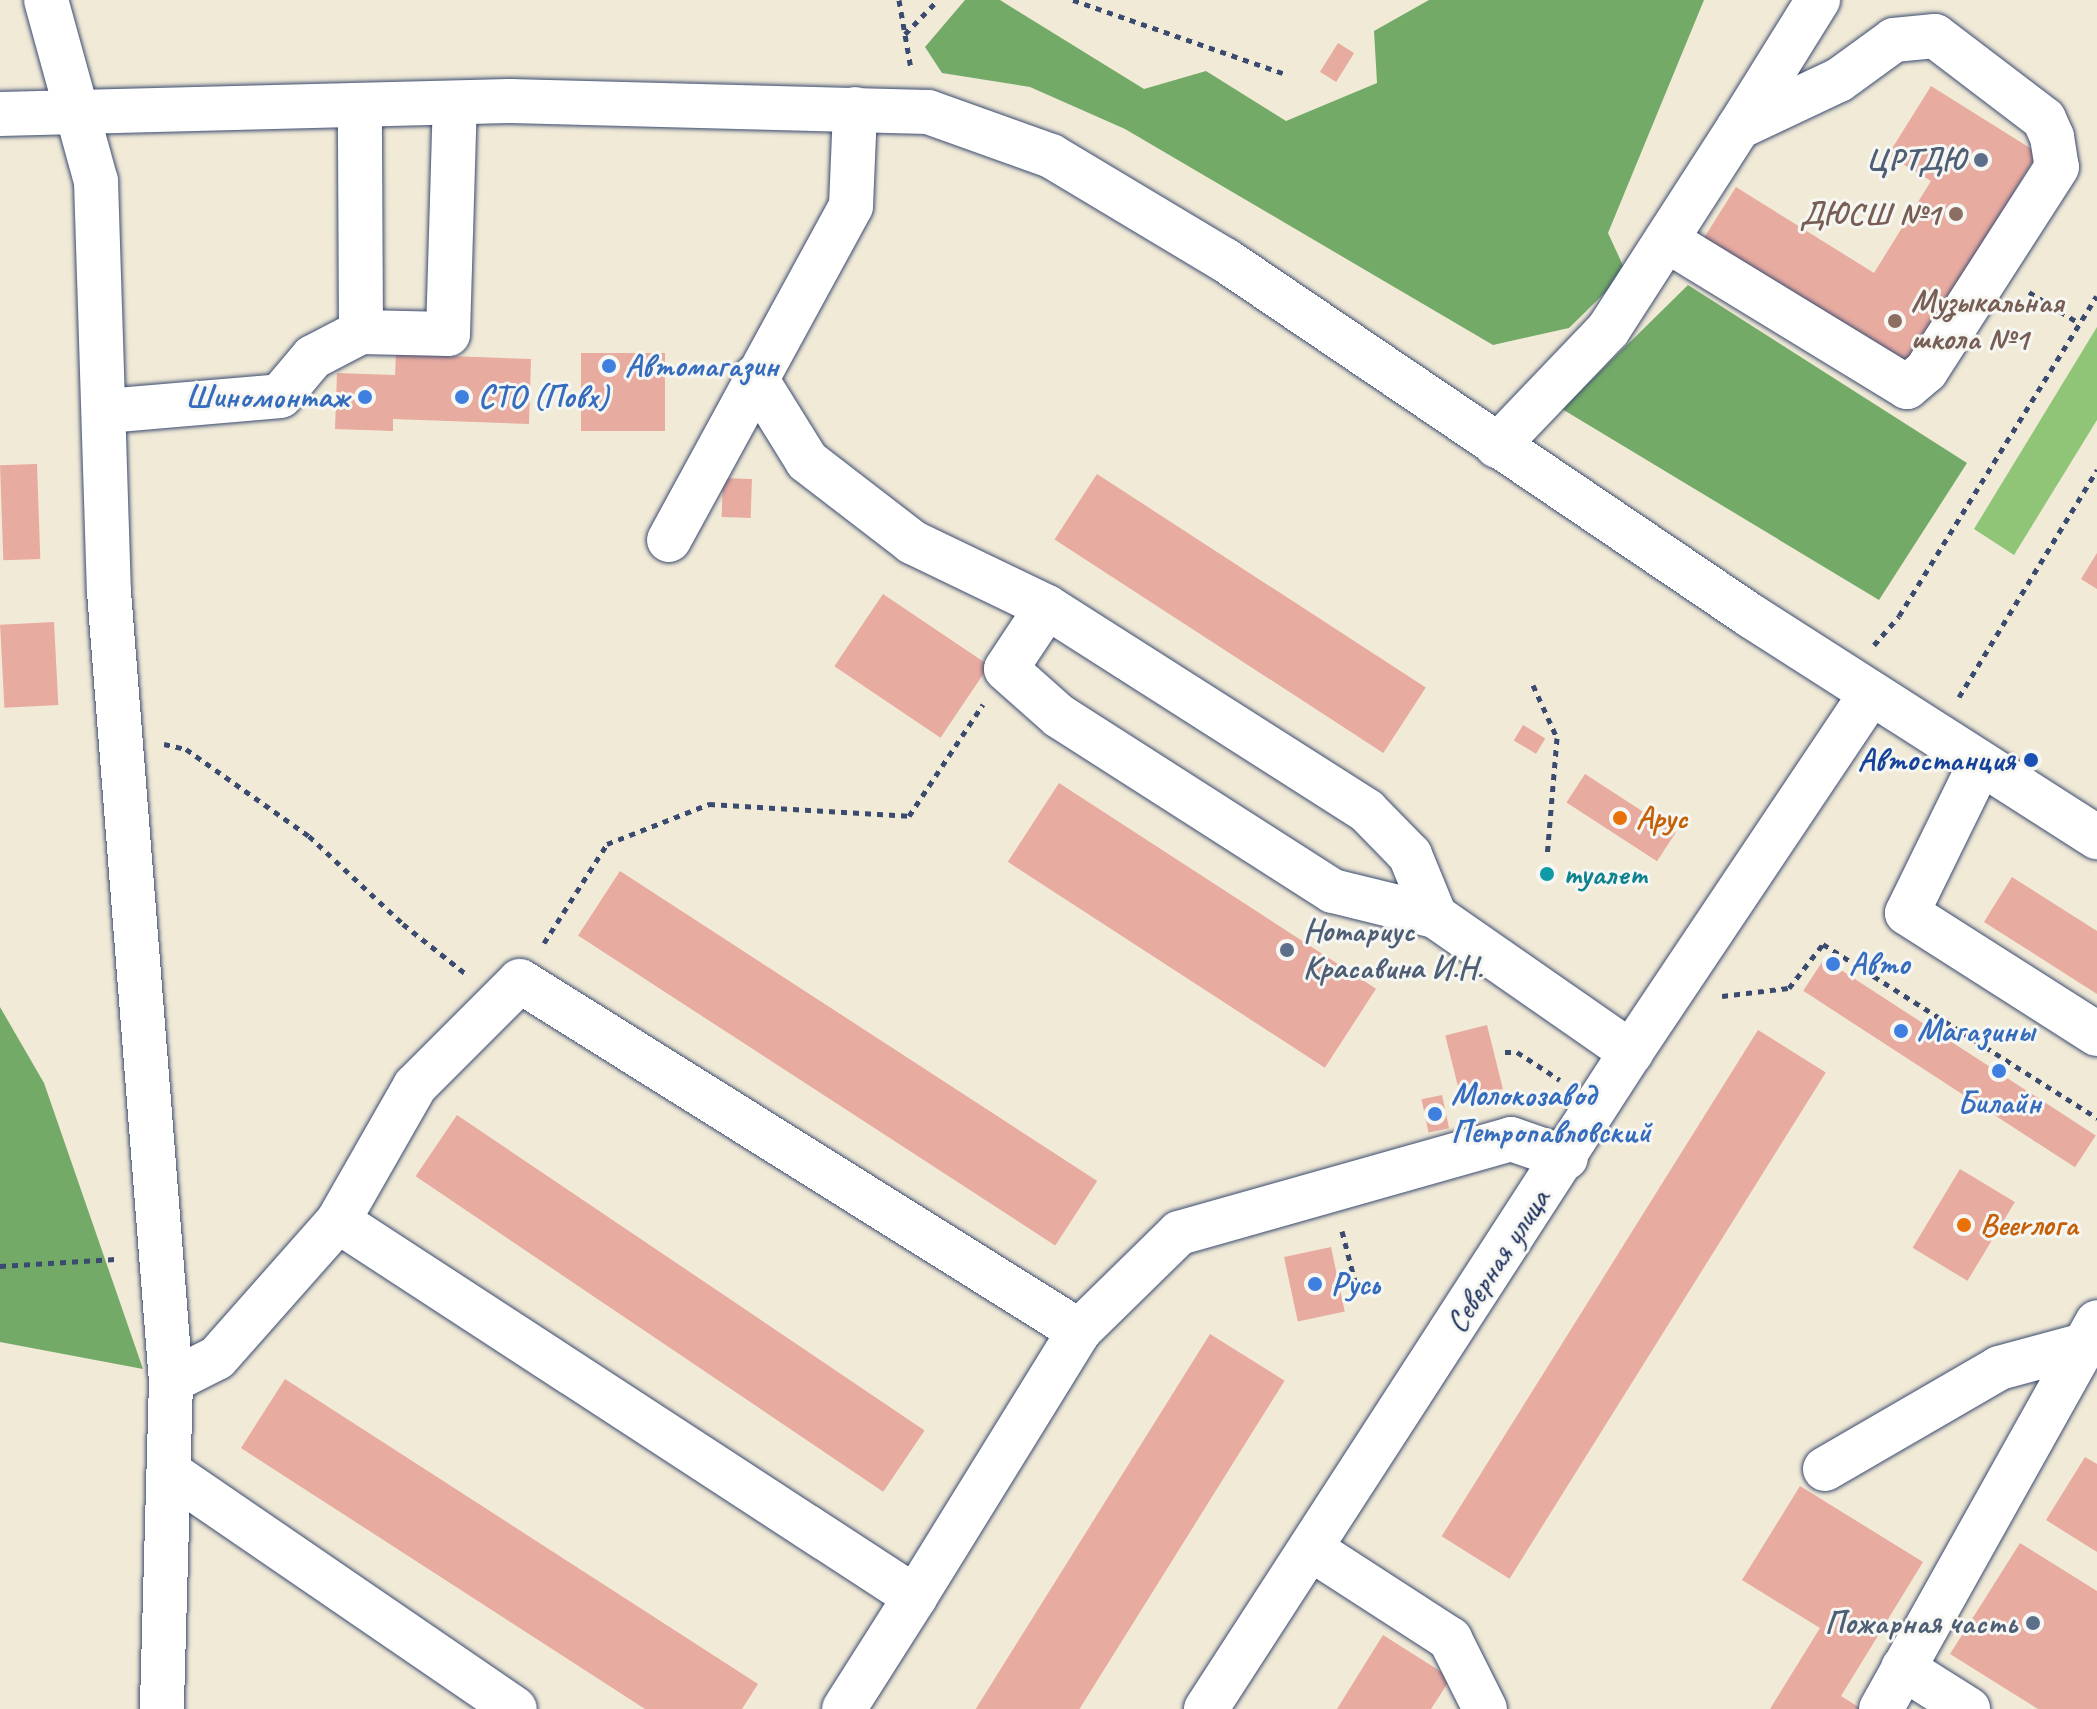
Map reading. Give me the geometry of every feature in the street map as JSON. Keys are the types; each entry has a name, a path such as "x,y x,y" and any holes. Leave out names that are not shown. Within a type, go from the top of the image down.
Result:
{"main road":[{"path":"1497,446 1608,330 1818,0"},
{"path":"59,9 77,114 96,181 106,411 109,592 171,1381 162,1709"},
{"path":"1666,240 1907,387 1926,371 2057,167 2052,137 2033,110 1935,36 1894,40 1839,80 1739,127"},
{"path":"0,114 455,103 928,112 1051,156 1225,260 1497,446 1859,686 2097,837"},
{"path":"106,411 280,396 313,357 361,332 448,334 455,103"},
{"path":"360,106 361,332"},
{"path":"669,540 755,377 851,206 855,109"},
{"path":"755,377 807,461 912,542 1047,607 1367,811 1410,855 1435,916"},
{"path":"1047,607 1006,669 1059,716 1333,891 1435,916 1631,1052"},
{"name":"Северная улица","path":"1206,1709 1566,1158 1859,686"},
{"path":"1980,764 1907,913 2097,1034"},
{"path":"171,1381 217,1358 338,1221 415,1086 510,991 1079,1331"},
{"path":"844,1709 1079,1331 1179,1233 1511,1139 1566,1158"},
{"path":"338,1221 915,1597"},
{"path":"1825,1469 1999,1368 2091,1333"},
{"path":"1881,1709 2091,1333"},
{"path":"169,1472 515,1709"},
{"path":"1311,1549 1450,1639 1485,1709"},
{"path":"1903,1668 1968,1709"}],"path":[{"path":"899,0 912,79"},
{"path":"904,34 938,0"},
{"path":"1073,0 1285,74"},
{"path":"1993,270 2079,323"},
{"path":"1859,686 1876,642 1899,616 2097,296"},
{"path":"1936,735 2097,470"},
{"path":"1863,634 1876,642"},
{"path":"120,735 186,749 309,836 403,924 510,991 607,844 709,804 909,816 1006,669"},
{"path":"1533,685 1557,738 1547,856"},
{"path":"1706,998 1789,988 1823,944 2097,1118"},
{"path":"1505,1052 1517,1052 1598,1105"},
{"path":"1332,1191 1357,1289"},
{"path":"0,1266 161,1258"}],"green space":[{"path":"965,0 1000,0 1144,89 1206,71 1286,121 1377,83 1374,31 1429,0 1704,0 1608,233 1626,272 1569,328 1493,345 1125,129 1030,87 942,73 925,47"},
{"path":"1688,285 1967,463 1879,600 1562,409"},
{"path":"2097,327 2097,420 2014,555 1974,529"},
{"path":"0,1007 44,1083 143,1369 0,1342"}],"building":[{"path":"1338,43 1354,53 1336,82 1320,72"},
{"name":"ДЮСШ №1","path":"1931,86 2038,153 1905,368 1702,241 1736,187 1874,273 1931,181 1888,155"},
{"path":"581,353 665,353 665,431 581,431"},
{"name":"СТО (Повх)","path":"396,354 531,359 529,424 393,419 393,431 335,429 337,373 395,375"},
{"path":"37,464 40,559 3,560 0,465"},
{"path":"1097,474 1426,687 1383,753 1055,539"},
{"path":"723,478 752,479 751,518 722,517"},
{"path":"2097,553 2097,589 2081,579"},
{"path":"883,594 989,666 940,738 834,666"},
{"path":"54,622 58,705 4,708 0,625"},
{"path":"1523,725 1545,738 1536,754 1514,740"},
{"name":"Арус","path":"1585,774 1676,833 1657,861 1566,803"},
{"path":"1059,783 1376,989 1325,1068 1008,862"},
{"name":"туалет","path":"1542,865 1558,875 1553,884 1537,873"},
{"path":"620,871 1097,1181 1055,1245 578,936"},
{"path":"2012,877 2097,931 2097,994 1984,922"},
{"name":"Магазины","path":"1824,959 2096,1135 2075,1167 1803,991"},
{"path":"1487,1025 1503,1089 1461,1099 1445,1035"},
{"path":"1758,1030 1826,1072 1509,1579 1442,1536"},
{"name":"Молокозавод Петропавловский","path":"1442,1095 1449,1128 1429,1133 1421,1099"},
{"path":"457,1115 925,1430 883,1492 416,1176"},
{"name":"Beerлога","path":"1960,1169 2015,1202 1967,1281 1913,1248"},
{"name":"Русь","path":"1331,1247 1345,1312 1298,1322 1284,1257"},
{"path":"1210,1334 1285,1381 1079,1709 976,1709"},
{"path":"285,1379 758,1684 742,1709 645,1709 241,1448"},
{"path":"2085,1457 2097,1464 2097,1552 2046,1520"},
{"path":"1800,1486 1923,1562 1841,1696 1862,1709 1770,1709 1820,1628 1742,1580"},
{"name":"Пожарная часть","path":"2020,1543 2097,1591 2097,1709 2038,1709 1950,1654"},
{"path":"1383,1635 1451,1678 1431,1709 1337,1709"}],"place":[{"name":"ЦРТДЮ","path":"1981,160"},
{"name":"ДЮСШ №1","path":"1956,214"},
{"name":"Музыкальная школа №1","path":"1895,321"},
{"name":"Автомагазин","path":"609,366"},
{"name":"Шиномонтаж","path":"365,397"},
{"name":"СТО (Повх)","path":"462,397"},
{"name":"Автостанция","path":"2031,760"},
{"name":"Арус","path":"1620,818"},
{"name":"туалет","path":"1547,874"},
{"name":"Нотариус Красавина И.Н.","path":"1287,950"},
{"name":"Авто","path":"1833,964"},
{"name":"Магазины","path":"1901,1031"},
{"name":"Билайн","path":"1999,1071"},
{"name":"Молокозавод Петропавловский","path":"1435,1114"},
{"name":"Beerлога","path":"1964,1225"},
{"name":"Русь","path":"1315,1284"},
{"name":"Пожарная часть","path":"2033,1623"}]}
